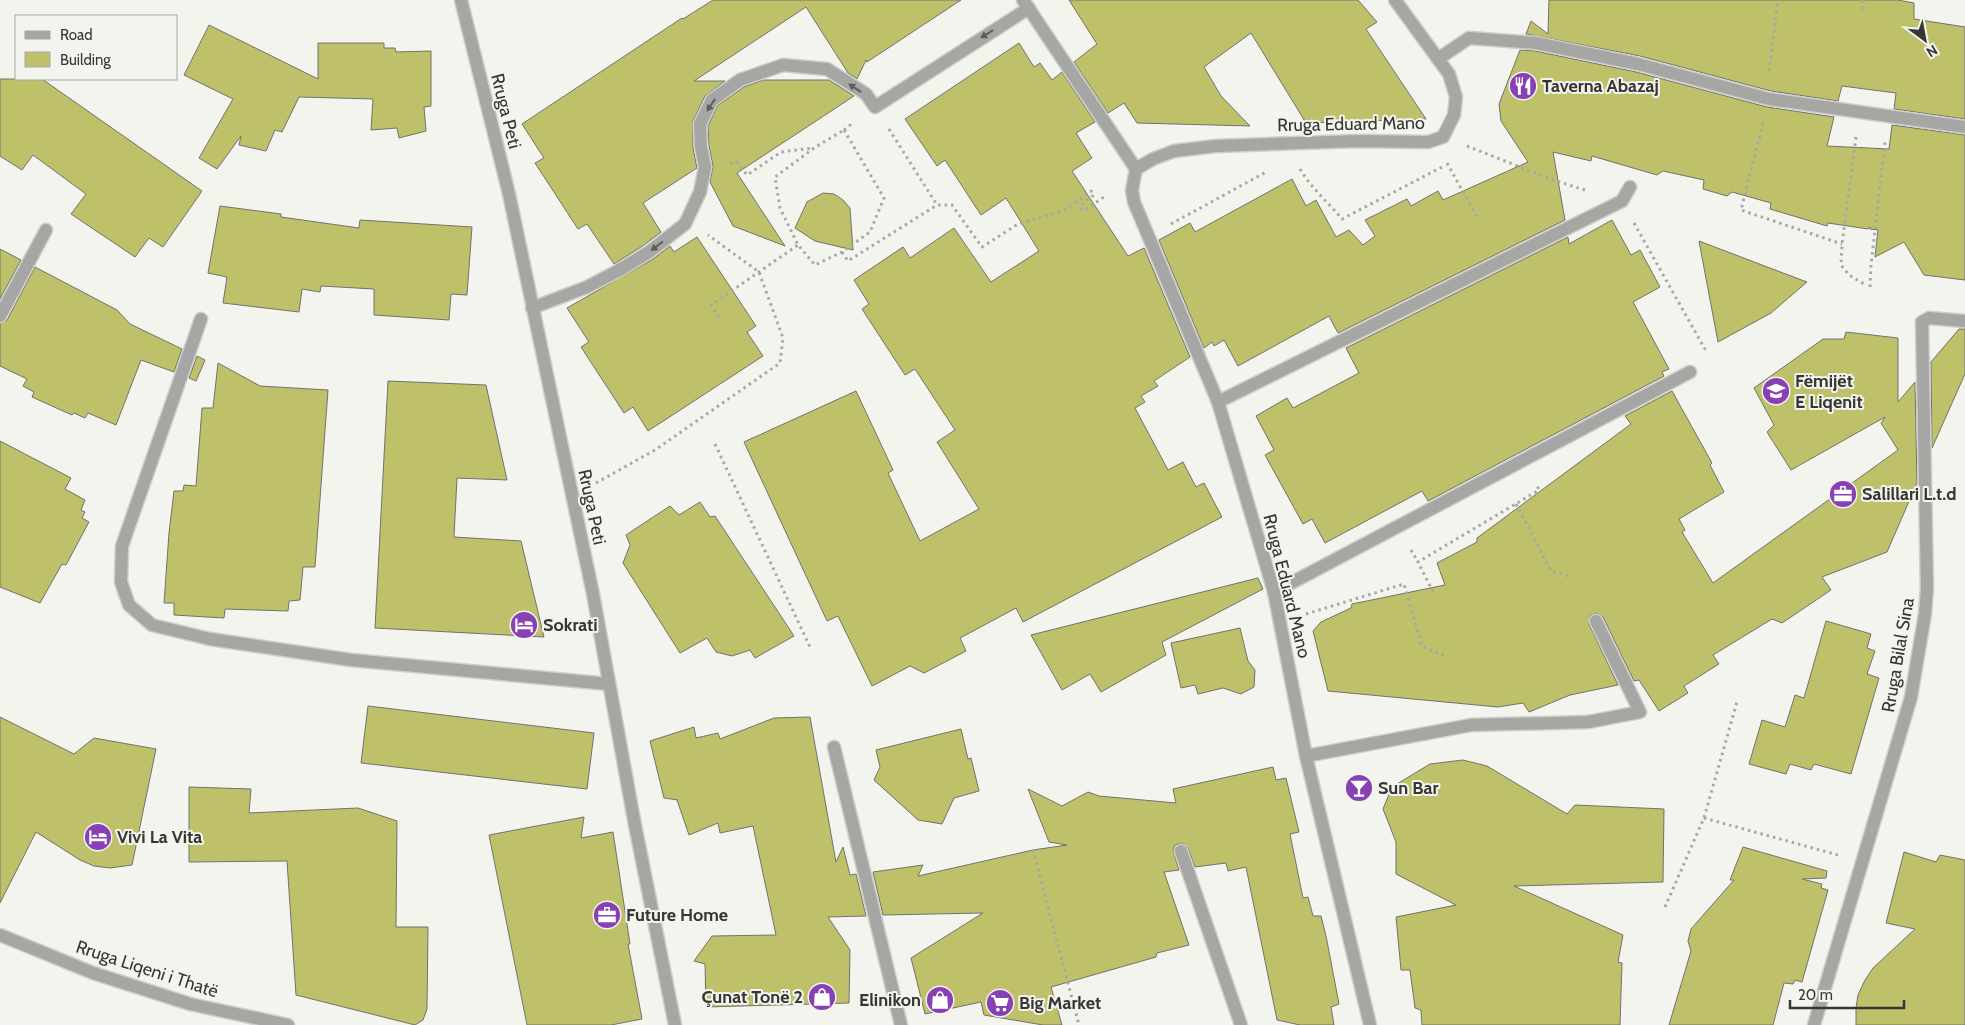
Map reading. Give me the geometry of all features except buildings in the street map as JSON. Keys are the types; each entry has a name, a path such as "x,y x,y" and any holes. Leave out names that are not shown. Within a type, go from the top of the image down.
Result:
{"street":[{"name":"Rruga Peti","path":"461,0 509,194 593,594 634,820 675,1025"},
{"name":"Rruga Eduard Mano","path":"1370,1025 1306,756 1274,592 1218,402 1134,202 1132,190 1136,169 1153,159 1174,151 1208,147 1340,141 1428,142 1443,137 1454,115 1456,97 1449,74 1395,0"},
{"path":"532,308 587,287 616,272 648,252 685,224 700,192 705,167 701,147 700,124 712,100 740,80 783,65 828,70 866,94 875,107 1026,4 1136,169"},
{"path":"1438,59 1469,38 1536,43 1638,64 1769,98 1965,127"},
{"path":"1218,402 1622,202 1630,187"},
{"path":"0,316 46,230"},
{"name":"Rruga Bilal Sina","path":"1814,1025 1911,698 1925,614 1927,588 1922,322 1929,318 1965,321"},
{"path":"201,319 122,546 121,582 129,606 152,625 210,639 351,660 609,684"},
{"path":"1274,592 1690,372"},
{"path":"1306,756 1471,725 1588,722 1640,712 1596,621"},
{"path":"834,747 901,1025"},
{"path":"1181,850 1241,1025"},
{"name":"Rruga Liqeni i Thatë","path":"0,935 92,973 190,1004 288,1025"}],"path":[{"path":"1769,74 1778,0"},
{"path":"1862,9 1863,0"},
{"path":"1769,98 1741,210 1842,244"},
{"path":"844,130 884,198 870,232 842,252 815,265 798,245 780,208 775,177 814,148 844,130"},
{"path":"1857,130 1841,265 1849,275 1864,284"},
{"path":"890,131 937,205"},
{"path":"1870,287 1886,133"},
{"path":"1443,137 1553,180"},
{"path":"738,162 747,175 781,152 814,148"},
{"path":"1445,159 1478,219"},
{"path":"1309,184 1324,197 1342,219 1448,164"},
{"path":"1149,237 1270,169"},
{"path":"842,252 848,262 937,205 952,205 982,248 1018,224 1064,210 1091,190 1094,195 1080,206 1083,211 1106,195"},
{"path":"1622,202 1707,352"},
{"path":"572,497 656,450 780,362 783,338 760,272 712,237 685,224"},
{"path":"719,317 711,305 798,245"},
{"path":"715,444 810,647"},
{"path":"1433,592 1418,562 1539,490"},
{"path":"1516,504 1551,571 1573,577"},
{"path":"1308,613 1404,584 1422,646 1446,657"},
{"path":"1665,907 1704,818 1737,702"},
{"path":"1704,818 1861,862"},
{"path":"1033,850 1079,1025"}],"place":[{"name":"Taverna Abazaj","path":"1523,86"},
{"name":"Fëmijët E Liqenit","path":"1776,391"},
{"name":"Salillari L.t.d","path":"1843,494"},
{"name":"Sokrati","path":"524,625"},
{"name":"Sun Bar","path":"1359,788"},
{"name":"Vivi La Vita","path":"98,837"},
{"name":"Future Home","path":"607,915"},
{"name":"Çunat Tonë 2","path":"822,997"},
{"name":"Elinikon","path":"940,1000"},
{"name":"Big Market","path":"1000,1003"}]}
